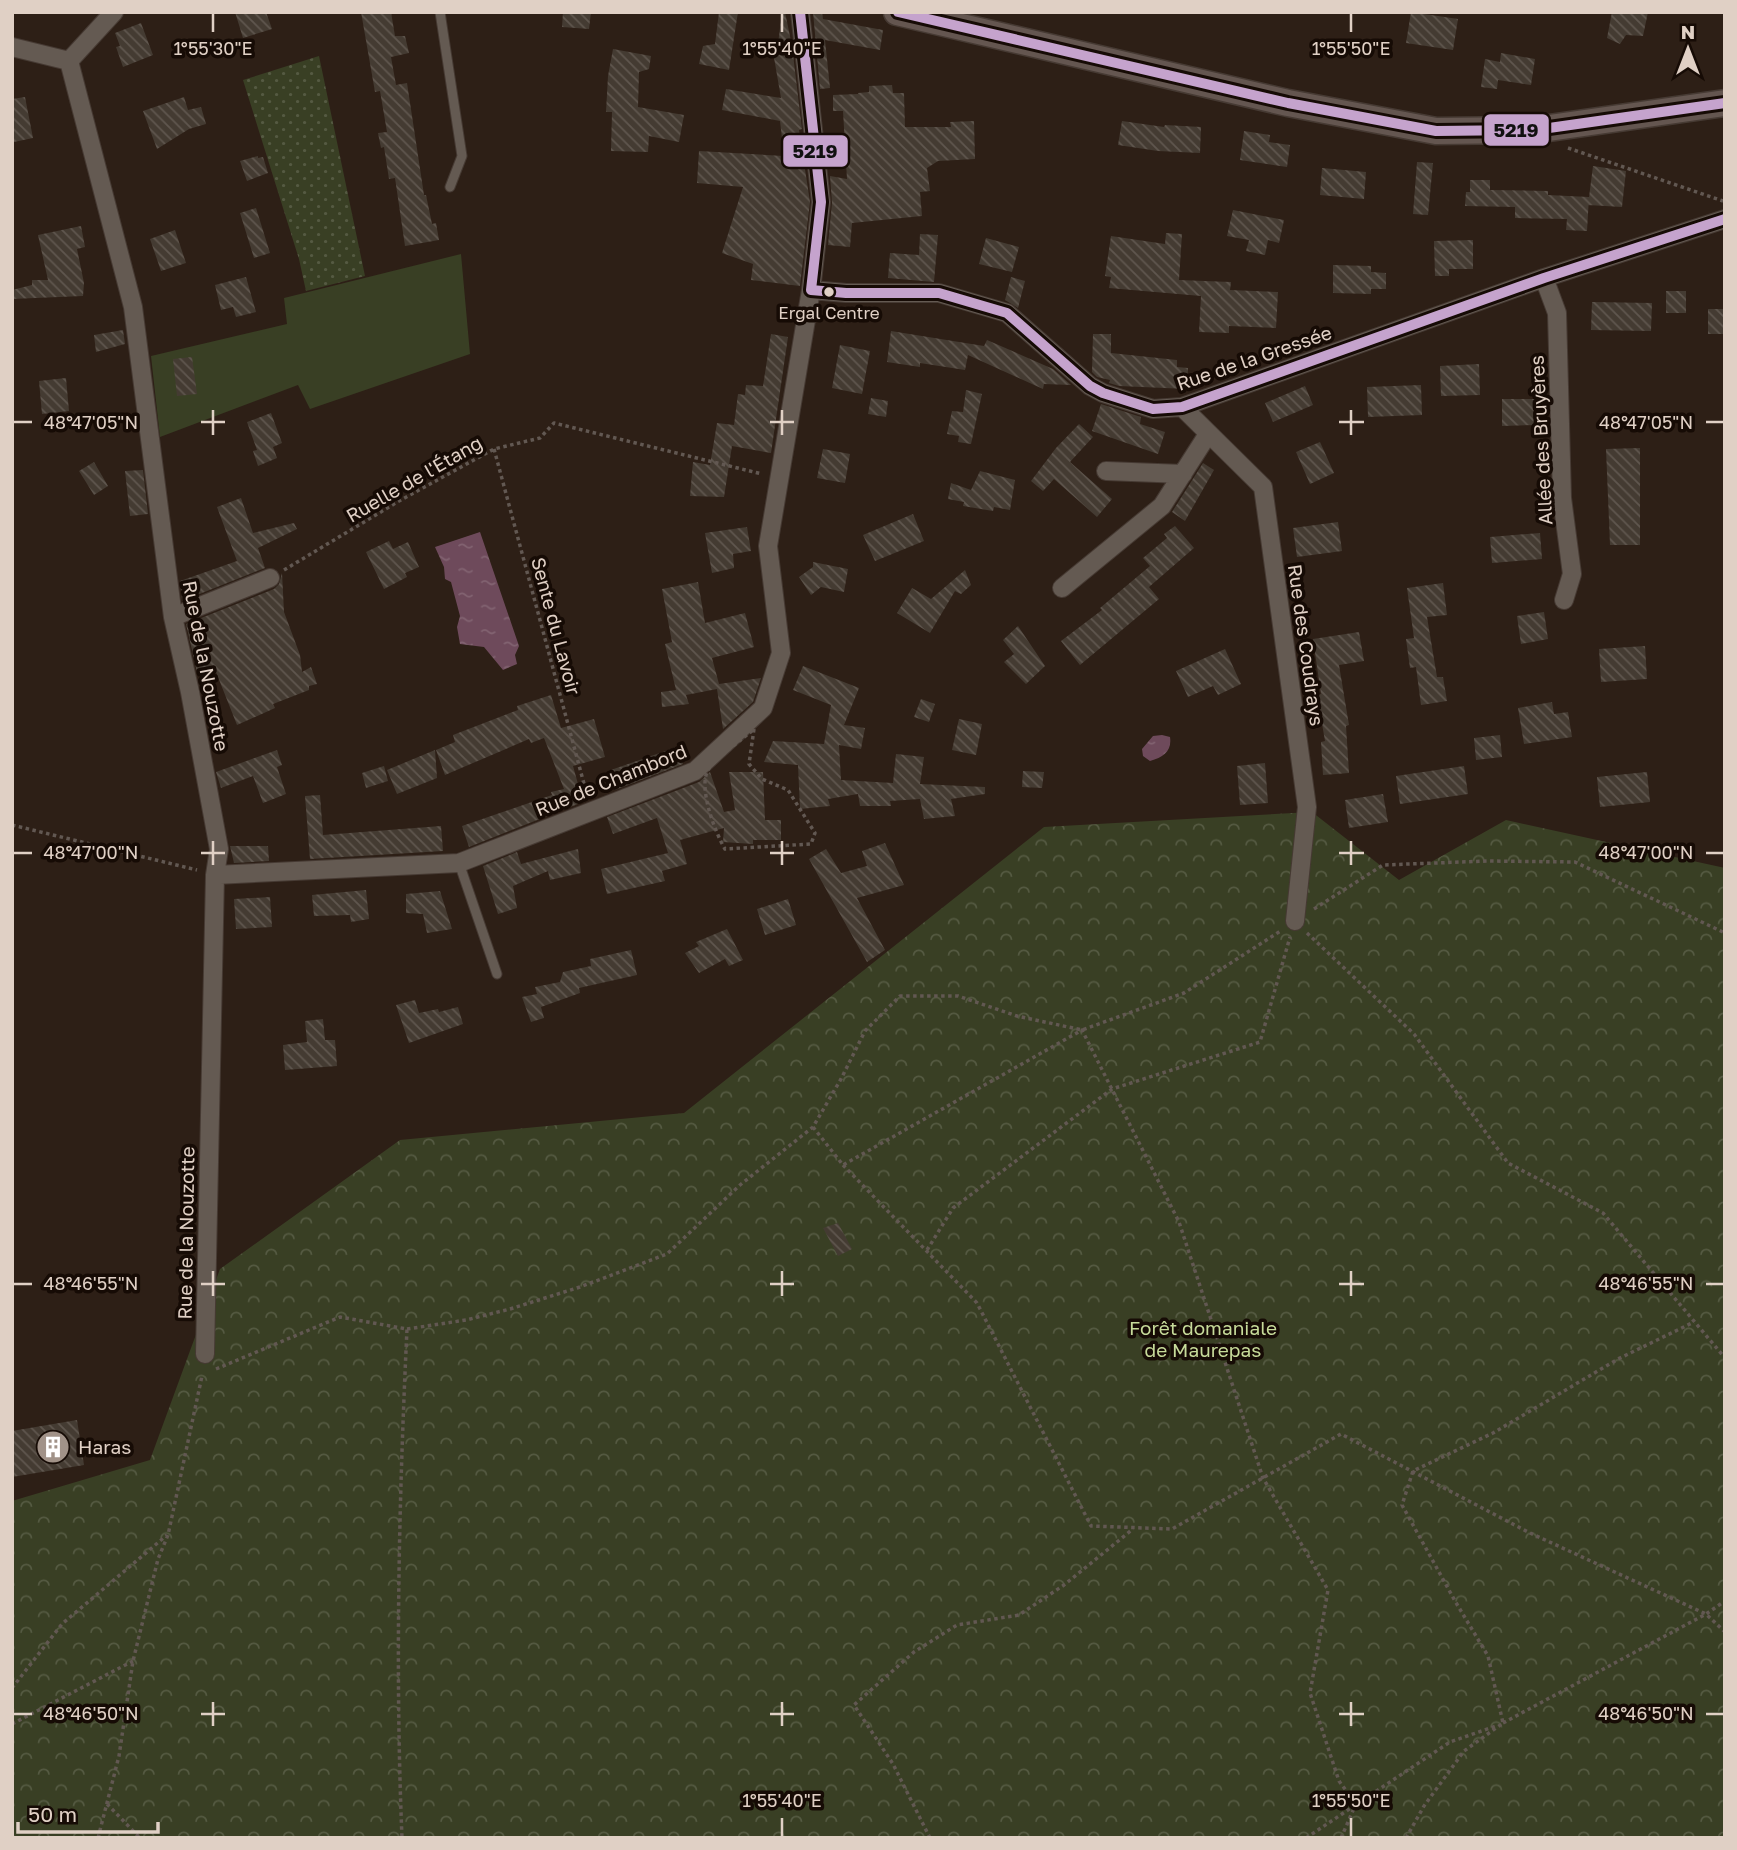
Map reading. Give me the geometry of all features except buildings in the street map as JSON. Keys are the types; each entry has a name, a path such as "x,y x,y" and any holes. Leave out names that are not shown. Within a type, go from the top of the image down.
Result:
{"street":[{"path":"12,47 69,61 114,12"},
{"name":"Rue de Chambord","path":"215,875 459,863 695,771 763,708 781,653 768,547 811,290 821,202 800,12"},
{"path":"897,12 1287,103 1436,131 1535,130 1725,103"},
{"name":"Rue de la Nouzotte","path":"69,61 133,307 173,617 219,849 215,875 205,1354"},
{"name":"Rue de la Gressée","path":"811,290 846,293 939,293 1007,313 1090,386 1103,393 1153,409 1182,407 1545,278 1725,219"},
{"name":"Allée des Bruyères","path":"1545,278 1557,313 1562,498 1572,574 1563,600"},
{"name":"Rue des Coudrays","path":"1182,407 1263,487 1307,807 1295,921"},
{"path":"1062,588 1162,506 1208,434"},
{"path":"1106,471 1183,474"},
{"path":"173,617 270,578"}],"lane":[{"path":"440,12 462,156 450,187"},
{"path":"459,863 497,974"}],"path":[{"path":"1567,148 1725,201"},
{"name":"Ruelle de l'Étang","path":"270,578 399,501 494,449 540,438 554,423 702,461 780,477"},
{"name":"Sente du Lavoir","path":"494,449 591,811"},
{"path":"754,729 750,764 762,779 788,790 815,833 811,844 725,849 715,831 704,783 708,768 754,729"},
{"path":"12,825 215,875"},
{"path":"843,1165 1082,1030 1184,993 1383,865 1487,861 1575,862 1725,933"},
{"path":"927,1250 953,1208 1112,1089 1260,1042 1295,921"},
{"path":"1295,921 1413,1034 1508,1163 1603,1213 1725,1358"},
{"path":"214,1370 340,1317 407,1329 466,1320 580,1287 667,1254 740,1185 813,1127 865,1031 901,996 958,996 1017,1016 1082,1030"},
{"path":"1082,1030 1178,1222 1263,1478 1328,1590 1310,1693 1339,1781 1356,1804"},
{"path":"813,1127 843,1165 976,1303 1091,1526 1172,1529 1341,1434 1530,1533 1706,1614 1725,1632"},
{"path":"1503,1723 1488,1656 1402,1505 1413,1471 1493,1433 1618,1359 1695,1322"},
{"path":"402,1838 400,1582 407,1329"},
{"path":"97,1838 120,1756 133,1661 158,1559 168,1535 205,1354"},
{"path":"930,1838 892,1764 854,1705 914,1652 957,1625 1019,1615 1064,1585 1134,1527"},
{"path":"12,1688 62,1625 168,1535"},
{"path":"1406,1838 1424,1806 1464,1751 1503,1723 1706,1614 1725,1601"},
{"path":"12,1724 133,1661"},
{"path":"1306,1838 1450,1742 1503,1723"},
{"path":"107,1803 140,1838"},
{"path":"1341,1838 1356,1804"}],"green space":[{"path":"319,56 365,276 306,291 299,259 243,80"},
{"path":"461,254 470,354 310,409 298,385 160,437 151,356 287,324 284,298"},
{"name":"Forêt domaniale de Maurepas","path":"1312,812 1399,880 1506,820 1725,868 1725,1838 12,1838 12,1501 150,1460 220,1269 400,1140 684,1113 1044,827"}],"water":[{"path":"480,532 519,646 515,655 517,664 503,670 484,647 460,644 457,627 460,616 451,582 445,579 444,567 435,547"},
{"path":"1153,736 1170,737 1168,750 1159,758 1150,761 1143,756 1142,749"}],"transit line":[{"name":"5219","path":"800,12 821,202 811,290"},
{"name":"5219","path":"898,12 1288,103 1436,131 1535,130 1725,103"},
{"name":"5219","path":"811,290 846,293 939,293 1007,313 1090,386 1103,393 1153,409 1182,407 1544,278 1725,219"}],"place":[{"name":"Ergal Centre","path":"829,292"},
{"name":"Haras","path":"53,1447"}]}
